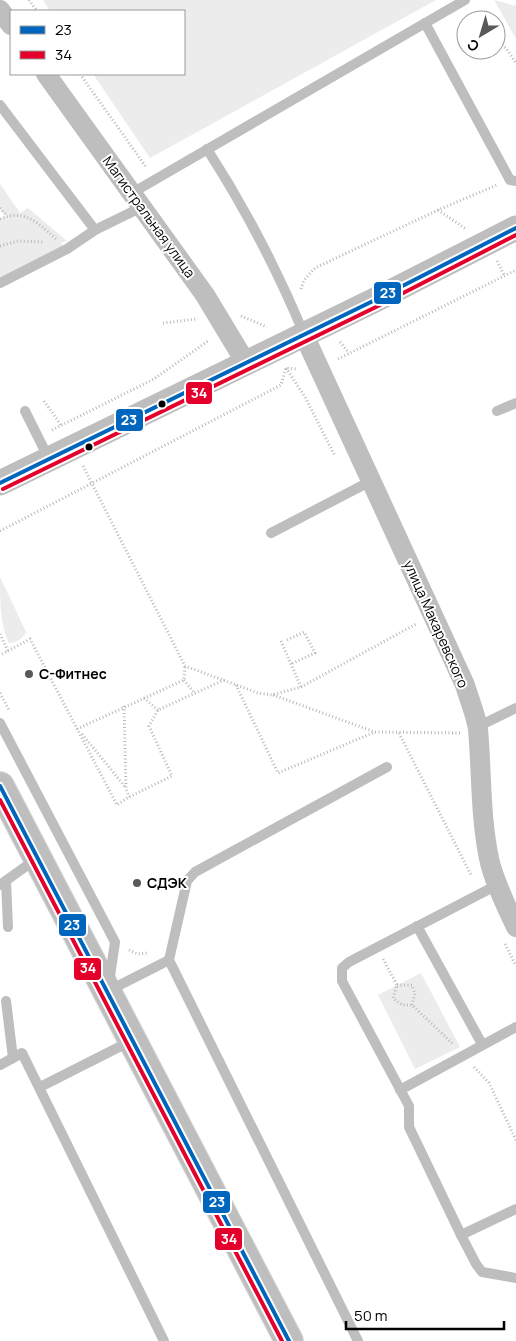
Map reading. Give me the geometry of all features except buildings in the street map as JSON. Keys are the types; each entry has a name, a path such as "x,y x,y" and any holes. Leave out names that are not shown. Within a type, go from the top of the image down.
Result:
{"main road":[{"path":"0,786 134,1040 289,1341"}],"street":[{"path":"0,10 10,24"},
{"name":"Магистральная улица","path":"47,75 200,288 209,318 246,363"},
{"path":"0,484 304,335 516,228"},
{"name":"улица Макаревского","path":"304,335 465,685 490,861 488,890 510,934"}],"lane":[{"path":"0,284 67,249 137,200 154,180 465,0"},
{"path":"425,23 513,180"},
{"path":"0,105 95,230"},
{"path":"208,149 239,199 281,279 304,335"},
{"path":"497,412 516,403"},
{"path":"24,412 49,459"},
{"path":"271,532 371,481"},
{"path":"471,730 516,708"},
{"path":"0,723 115,942 108,991"},
{"path":"358,1341 169,960 187,881 195,872 387,767"},
{"path":"8,927 3,883 38,857"},
{"path":"488,890 349,962 342,968 342,982 409,1106 409,1127 476,1264 482,1272 516,1278"},
{"path":"417,926 482,1044"},
{"path":"108,991 169,960"},
{"path":"6,1001 13,1058"},
{"path":"400,1090 516,1026"},
{"path":"40,1087 134,1040"},
{"path":"0,1065 22,1054 164,1341"},
{"path":"461,1235 516,1209"}],"path":[{"path":"506,48 516,63"},
{"path":"81,75 154,180"},
{"path":"162,323 240,315 266,327 293,310 304,280 315,268 438,210 513,180"},
{"path":"0,208 7,216"},
{"path":"0,219 7,216 31,218 60,242 18,242 0,246"},
{"path":"0,531 92,485 281,385 286,368 319,369 516,270"},
{"path":"38,437 154,379 207,344 209,318"},
{"path":"44,401 61,425"},
{"path":"92,485 185,666 184,680 195,694"},
{"path":"272,695 302,687 419,622"},
{"path":"287,640 304,632 314,653 291,664"},
{"path":"0,634 8,651"},
{"path":"0,655 30,639 117,805 129,796 172,776 149,726 158,710 225,679"},
{"path":"281,641 302,687"},
{"path":"185,666 375,732 471,730"},
{"path":"77,729 184,680"},
{"path":"235,684 278,773 375,732"},
{"path":"144,698 158,710"},
{"path":"124,706 126,788"},
{"path":"77,729 126,788 129,796"},
{"path":"399,733 488,890"},
{"path":"510,934 516,966"},
{"path":"376,948 397,985 393,998 402,1005 412,1005 463,1054 489,1083 516,1140"},
{"path":"397,985 412,985 415,994 412,1005"}],"shaded area":[{"path":"43,0 436,0 150,158 94,75 185,75 185,10 49,10"},
{"path":"494,0 516,6 516,39 506,21 506,10 500,10"},
{"path":"0,184 20,213 28,208 67,241 60,243 67,249 0,283 0,219 6,216 0,210"},
{"path":"0,577 26,632 19,640 12,643 9,643 2,621"},
{"path":"421,973 460,1047 415,1069 378,995"}],"transit line":[{"name":"23","path":"0,483 373,301 516,228"},
{"name":"34","path":"3,489 376,307 516,235"},
{"name":"23","path":"0,786 289,1341"},
{"name":"34","path":"0,800 282,1341"}],"place":[{"name":"С-Фитнес","path":"29,674"},
{"name":"СДЭК","path":"137,883"}]}
